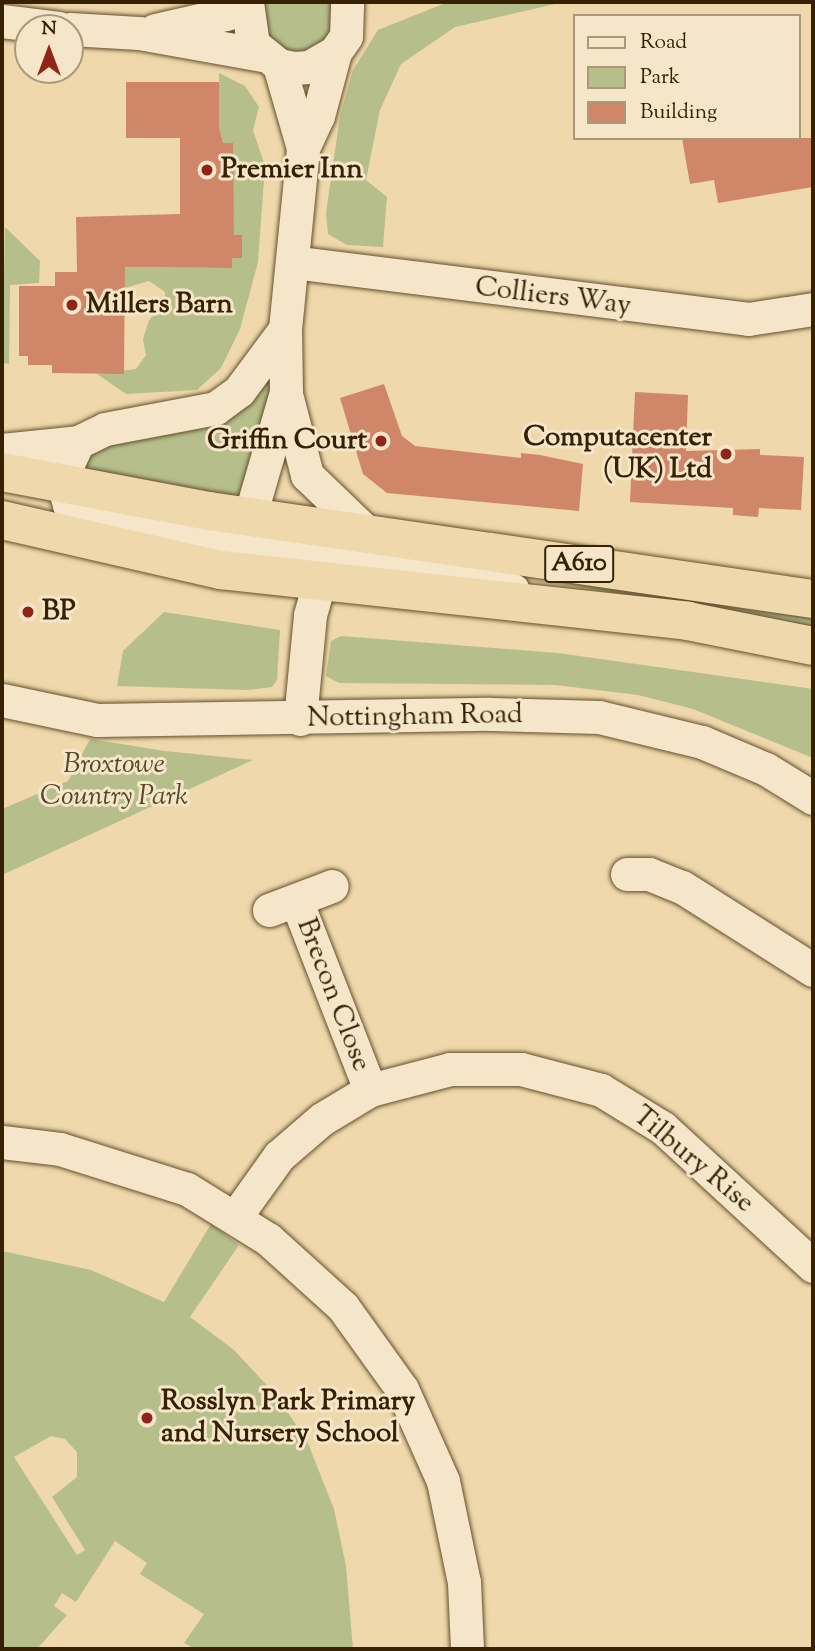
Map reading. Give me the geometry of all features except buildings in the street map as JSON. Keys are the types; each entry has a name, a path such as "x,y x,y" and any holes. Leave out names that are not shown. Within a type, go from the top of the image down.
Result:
{"highway":[{"name":"A610","path":"2,472 60,486 238,544 339,551 813,599"},
{"name":"A610","path":"2,520 238,544 339,551 586,610 688,621 813,646"}],"street":[{"path":"139,33 226,14 247,2 247,30 270,60 303,148"},
{"path":"300,719 339,551 307,475 286,392 285,329 303,148 318,116 335,52 346,36 347,2"},
{"path":"84,30 139,33 309,67 335,52"},
{"name":"Colliers Way","path":"292,262 748,320 813,309"},
{"path":"2,450 78,442 105,429 216,408 239,391 285,329"},
{"path":"238,544 286,392"},
{"path":"60,486 78,442"},
{"name":"Nottingham Road","path":"2,700 97,720 490,714 599,718 702,742 766,769 813,798"},
{"path":"626,874 649,874 682,887 813,970"},
{"name":"Brecon Close","path":"332,886 283,905 370,1090"},
{"name":"Tilbury Rise","path":"236,1216 289,1146 370,1090 430,1072 489,1067 547,1073 601,1090 663,1128 813,1266"},
{"path":"2,1142 60,1149 136,1169 236,1216 335,1299 402,1389 429,1446 456,1530 467,1649"}],"green space":[{"path":"261,2 334,2 336,16 324,44 296,55 269,43"},
{"path":"448,2 564,2 455,27 401,64 380,110 366,180 387,197 383,247 347,245 328,234 326,213 340,116 353,70 378,30"},
{"path":"219,73 245,86 259,107 253,130 265,166 258,262 240,329 221,368 197,390 126,394 97,374 136,369 146,355 143,339 149,320 165,305 165,292 149,281 125,288 105,267 232,268 232,258 242,258 242,235 234,235 234,215 218,215 233,197 233,143 223,143 219,127"},
{"path":"5,227 40,261 39,283 10,285 9,364 2,363"},
{"path":"277,372 241,499 83,475 84,463 95,448 173,428 216,425"},
{"path":"543,579 813,614 813,633 751,619"},
{"path":"164,612 280,630 277,680 272,687 247,690 117,686 123,651"},
{"path":"341,636 558,653 813,689 813,758 693,709 638,695 555,685 339,683 326,676 331,641"},
{"name":"Broxtowe Country Park","path":"90,739 165,751 253,760 2,875 2,809 68,781"},
{"name":"Rosslyn Park Primary and Nursery School","path":"211,1224 239,1245 190,1317 234,1350 276,1395 307,1441 334,1509 346,1566 353,1649 195,1649 184,1643 204,1614 140,1574 147,1563 115,1541 76,1602 62,1593 54,1606 67,1615 37,1649 2,1649 2,1251 91,1270 164,1302","holes":["51,1436 65,1439 77,1452 77,1477 52,1497 85,1550 77,1555 14,1457"]}],"place":[{"name":"Premier Inn","path":"207,170"},
{"name":"Millers Barn","path":"72,305"},
{"name":"Griffin Court","path":"381,441"},
{"name":"Computacenter (UK) Ltd","path":"726,454"},
{"name":"BP","path":"28,612"},
{"name":"Rosslyn Park Primary and Nursery School","path":"147,1418"}]}
